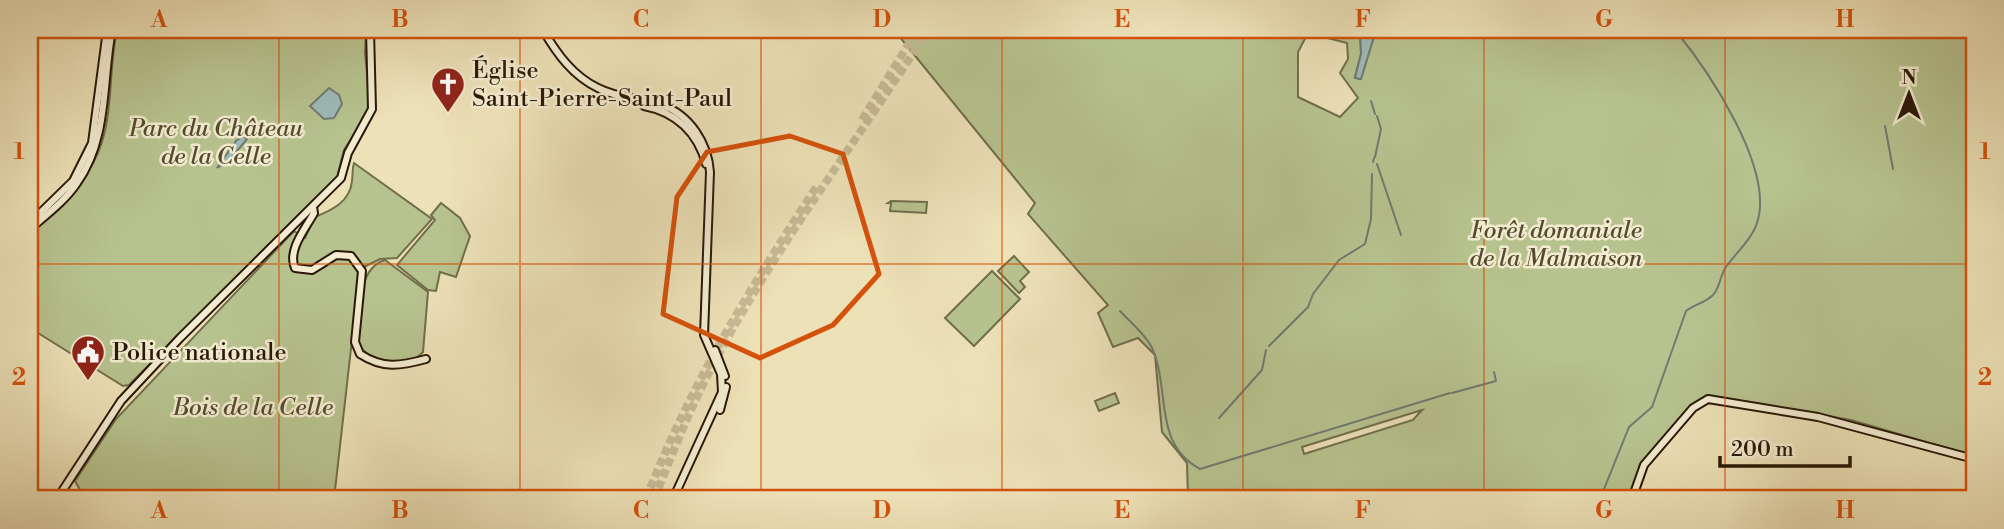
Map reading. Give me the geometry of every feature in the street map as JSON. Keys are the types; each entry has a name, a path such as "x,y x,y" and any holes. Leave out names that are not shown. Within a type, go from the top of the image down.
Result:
{"street":[{"path":"30,223 73,181 92,143 109,30"},
{"path":"30,229 63,200 88,166 102,122 109,30"},
{"path":"57,499 121,401 180,338 341,178 346,159 373,105 369,30"},
{"path":"541,30 566,67 589,88 617,100 658,109 681,122 696,139 709,176 706,309 708,339 723,365 725,397 675,499"},
{"path":"313,207 314,213 293,254 295,268 312,270 333,256 344,254 354,259 362,271 355,342 360,354 384,366 404,365 426,359"},
{"path":"293,226 304,233"},
{"path":"1632,499 1644,465 1693,408 1708,399 1818,417 1974,459"}],"highlighted area":[{"path":"790,136 843,154 879,274 833,325 760,358 663,314 677,197 707,152"}],"green space":[{"name":"Parc du Château de la Celle","path":"117,30 366,30 365,53 370,104 363,121 344,150 337,178 129,385 123,386 30,328 30,234 72,192 97,156 108,114"},
{"name":"Forêt domaniale de la Malmaison","path":"894,30 1360,30 1361,54 1355,77 1360,79 1376,30 1974,30 1974,456 1851,420 1786,409 1702,400 1644,465 1630,499 1188,499 1187,463 1162,432 1155,355 1138,338 1113,347 1098,313 1108,305 1028,214 1035,203","holes":["1308,33 1347,43 1348,59 1340,73 1358,98 1340,117 1298,97 1298,52","1422,410 1413,420 1304,454 1302,447"]},
{"name":"Bois de la Celle","path":"354,163 432,219 397,258 380,259 360,269 334,499 85,499 75,481 116,419 294,231 305,238 315,217 344,200 351,188"},
{"path":"927,202 926,213 890,211 891,203 888,203"},
{"path":"441,203 460,218 470,236 456,277 440,272 436,291 428,290 397,265 435,220 431,215"},
{"path":"1014,256 1029,272 1020,281 1025,287 1019,293 998,271"},
{"path":"385,260 428,292 423,352 408,362 389,363 380,360 364,351 358,344 358,309 363,284 375,265"},
{"path":"992,271 1020,299 974,346 945,318"},
{"path":"1115,393 1119,403 1099,411 1095,401"}],"water":[{"path":"1360,30 1376,30 1361,79 1355,78 1361,54"},
{"path":"329,88 339,95 342,104 334,118 324,119 310,106"},
{"path":"243,136 247,139 229,161 217,168 236,141"}],"waterway":[{"path":"1600,499 1629,427 1652,407 1686,311 1713,295 1724,270 1748,240 1757,223 1760,201 1748,149 1720,94 1675,30"},
{"path":"1371,101 1375,114"},
{"path":"1375,157 1381,129 1377,116"},
{"path":"1885,126 1893,169"},
{"path":"1373,162 1374,158"},
{"path":"1377,164 1401,235"},
{"path":"1269,346 1308,307 1313,294 1339,260 1365,244 1371,219 1372,174"},
{"path":"1120,311 1142,333 1152,348 1158,364 1169,430 1175,445 1185,458 1200,469 1450,393"},
{"path":"1219,418 1262,370 1266,350"},
{"path":"1452,393 1496,381 1494,372"}],"tunnel":[{"path":"862,120 917,30"},
{"path":"654,499 691,410 742,312 928,30"},
{"path":"646,499 682,417 723,338 768,261 817,186"}],"place":[{"name":"Église Saint-Pierre-Saint-Paul","path":"448,114"},
{"name":"Police nationale","path":"88,382"}]}
